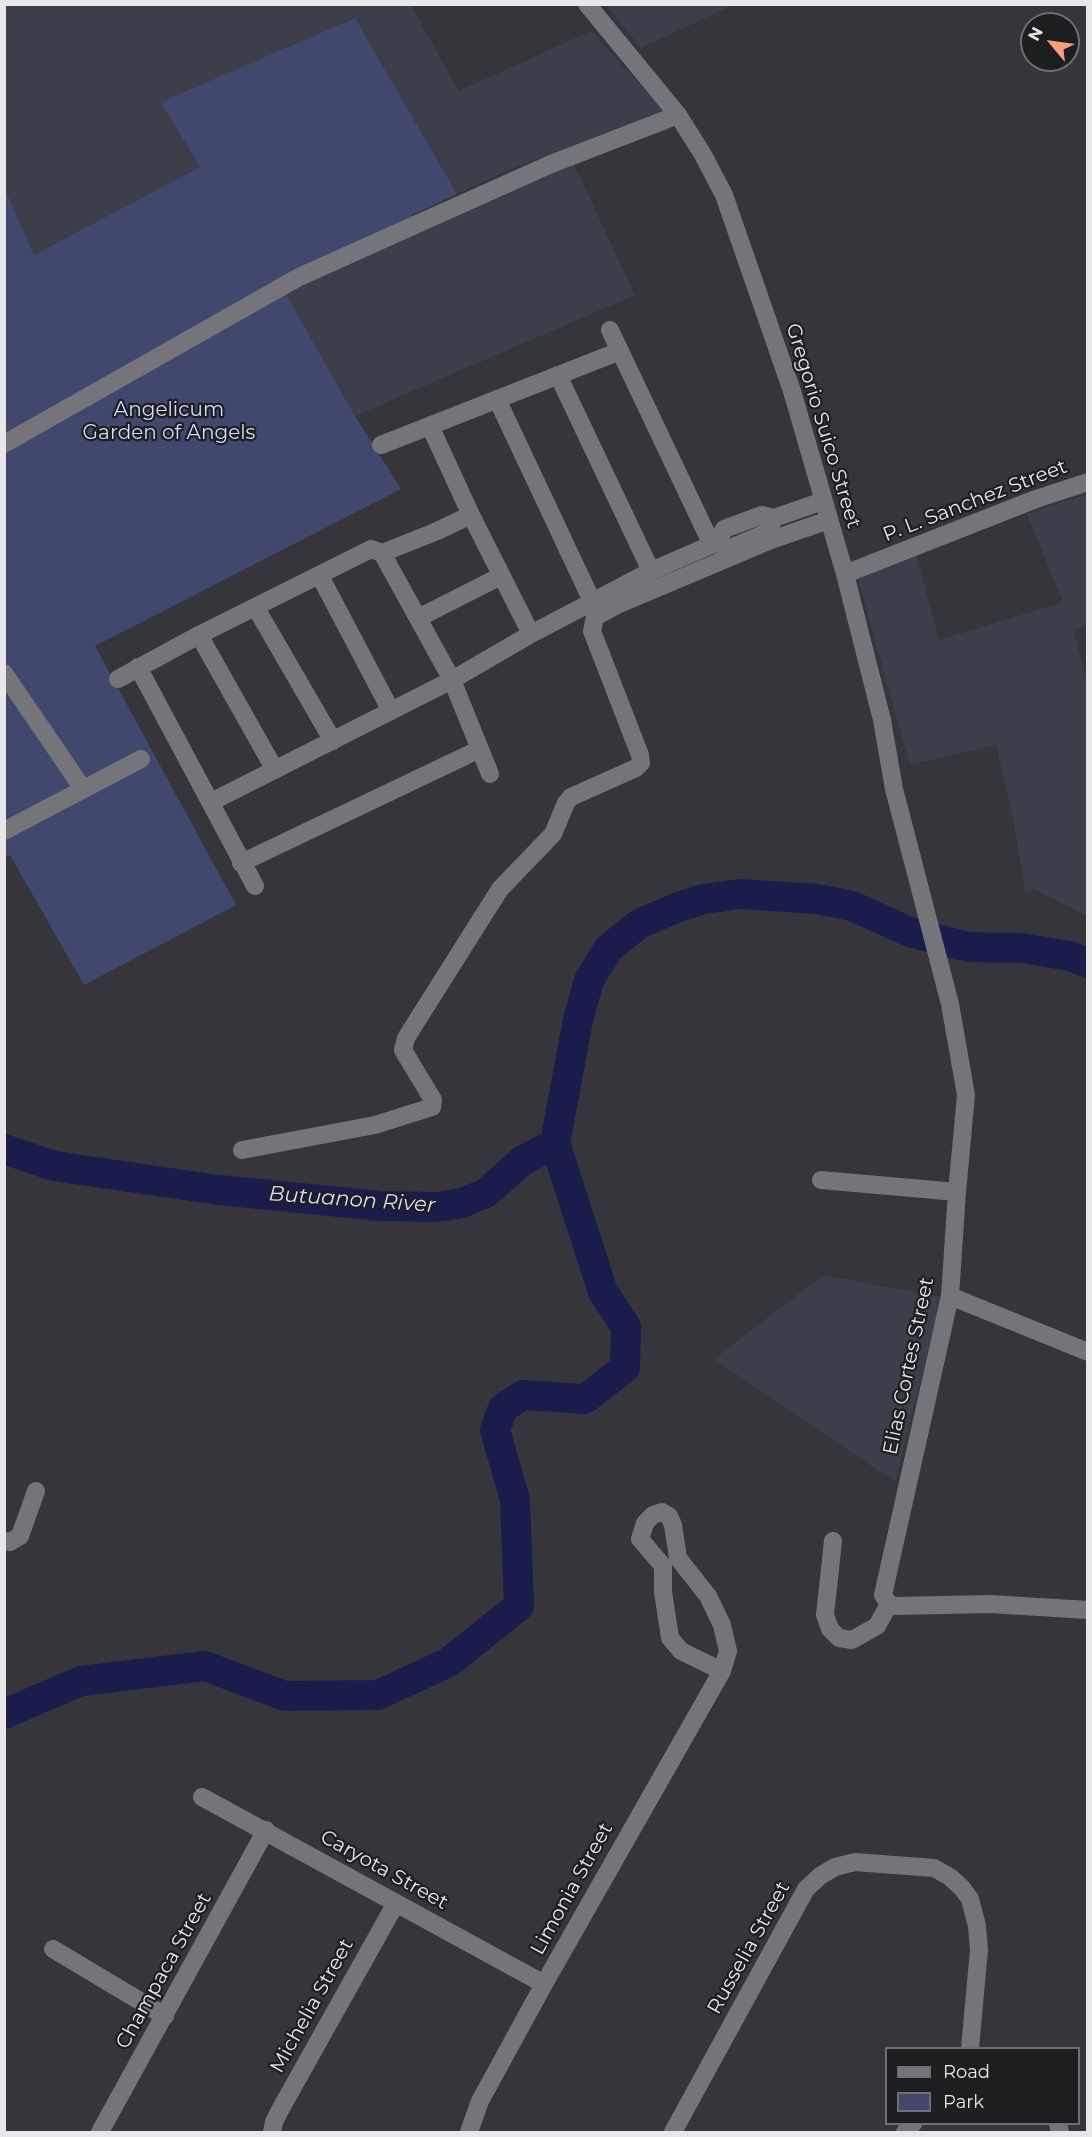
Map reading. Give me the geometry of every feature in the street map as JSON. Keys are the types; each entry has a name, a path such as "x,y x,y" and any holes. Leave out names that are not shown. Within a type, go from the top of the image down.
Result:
{"street":[{"name":"Gregorio Suico Street","path":"587,4 678,115 702,153 724,195 792,391 845,574 882,720 894,789 923,902"},
{"path":"4,444 299,277 551,164 678,115"},
{"path":"610,330 715,544 728,549 768,532 774,518 823,501"},
{"path":"381,445 620,351"},
{"path":"558,375 651,571"},
{"path":"497,399 592,601"},
{"path":"430,426 471,515 531,634"},
{"name":"P. L. Sanchez Street","path":"845,574 1036,499 1088,482"},
{"path":"382,553 471,515"},
{"path":"242,1150 375,1125 432,1107 433,1100 404,1050 406,1038 500,889 553,834 566,803 571,797 636,768 641,763 640,755 592,631 595,617 771,540 829,520"},
{"path":"211,801 452,680 592,601 651,571 715,544"},
{"path":"118,679 199,635 371,549 382,553 452,680 490,774"},
{"path":"320,576 391,711"},
{"path":"418,618 501,576"},
{"path":"256,608 333,741"},
{"path":"199,635 275,770"},
{"path":"138,667 255,886"},
{"path":"4,673 83,789"},
{"path":"241,863 480,749"},
{"path":"4,831 141,759"},
{"name":"Elias Cortes Street","path":"889,1604 883,1595 950,1296 966,1095 947,988 923,902"},
{"path":"821,1180 957,1192"},
{"path":"950,1296 1088,1352"},
{"path":"4,1541 10,1542 20,1536 36,1491"},
{"path":"832,1541 825,1615 830,1629 839,1638 852,1640 877,1626 889,1604 902,1606 990,1604 1088,1610"},
{"name":"Limonia Street","path":"469,2133 480,2101 544,1984 722,1671 728,1651 722,1625 708,1596 671,1562 663,1592 670,1638 681,1651 722,1671"},
{"name":"Caryota Street","path":"202,1797 544,1984"},
{"name":"Champaca Street","path":"100,2133 266,1830"},
{"name":"Russelia Street","path":"672,2133 806,1889 820,1876 835,1867 855,1862 934,1868 950,1877 970,1899 977,1926 979,1950 970,2047"},
{"name":"Michelia Street","path":"272,2133 280,2109 396,1903"},
{"path":"52,1949 165,2016"}],"shaded area":[{"path":"5,5 411,5 459,91 591,31 664,111 504,172 457,194 355,18 162,102 200,167 5,272"},
{"path":"606,5 733,5 641,48"},
{"path":"573,162 635,295 355,416 286,294"},
{"path":"1087,494 1087,625 1073,629 1087,680 1087,916 1033,889 1026,894 1014,823 996,745 910,765 857,576 915,551 939,640 1063,602 1027,514"},
{"path":"823,1275 942,1297 895,1482 714,1359"}],"green space":[{"name":"Angelicum Garden of Angels","path":"355,18 457,194 412,215 421,232 286,294 355,416 401,489 95,646 236,905 84,985 10,855 5,858 4,187 34,255 200,167 161,102"}],"waterway":[{"name":"Butuanon River","path":"4,1149 54,1166 219,1190 380,1206 437,1207 462,1203 486,1193 522,1161 555,1143 578,1020 589,980 609,948 639,924 676,908 703,899 740,894 817,899 852,906 912,933 969,947 1022,948 1070,956 1088,963"},
{"path":"4,1714 81,1681 205,1666 285,1696 378,1695 449,1662 519,1606 515,1500 495,1430 503,1408 523,1395 585,1399 625,1368 626,1327 603,1292 555,1143"}]}
